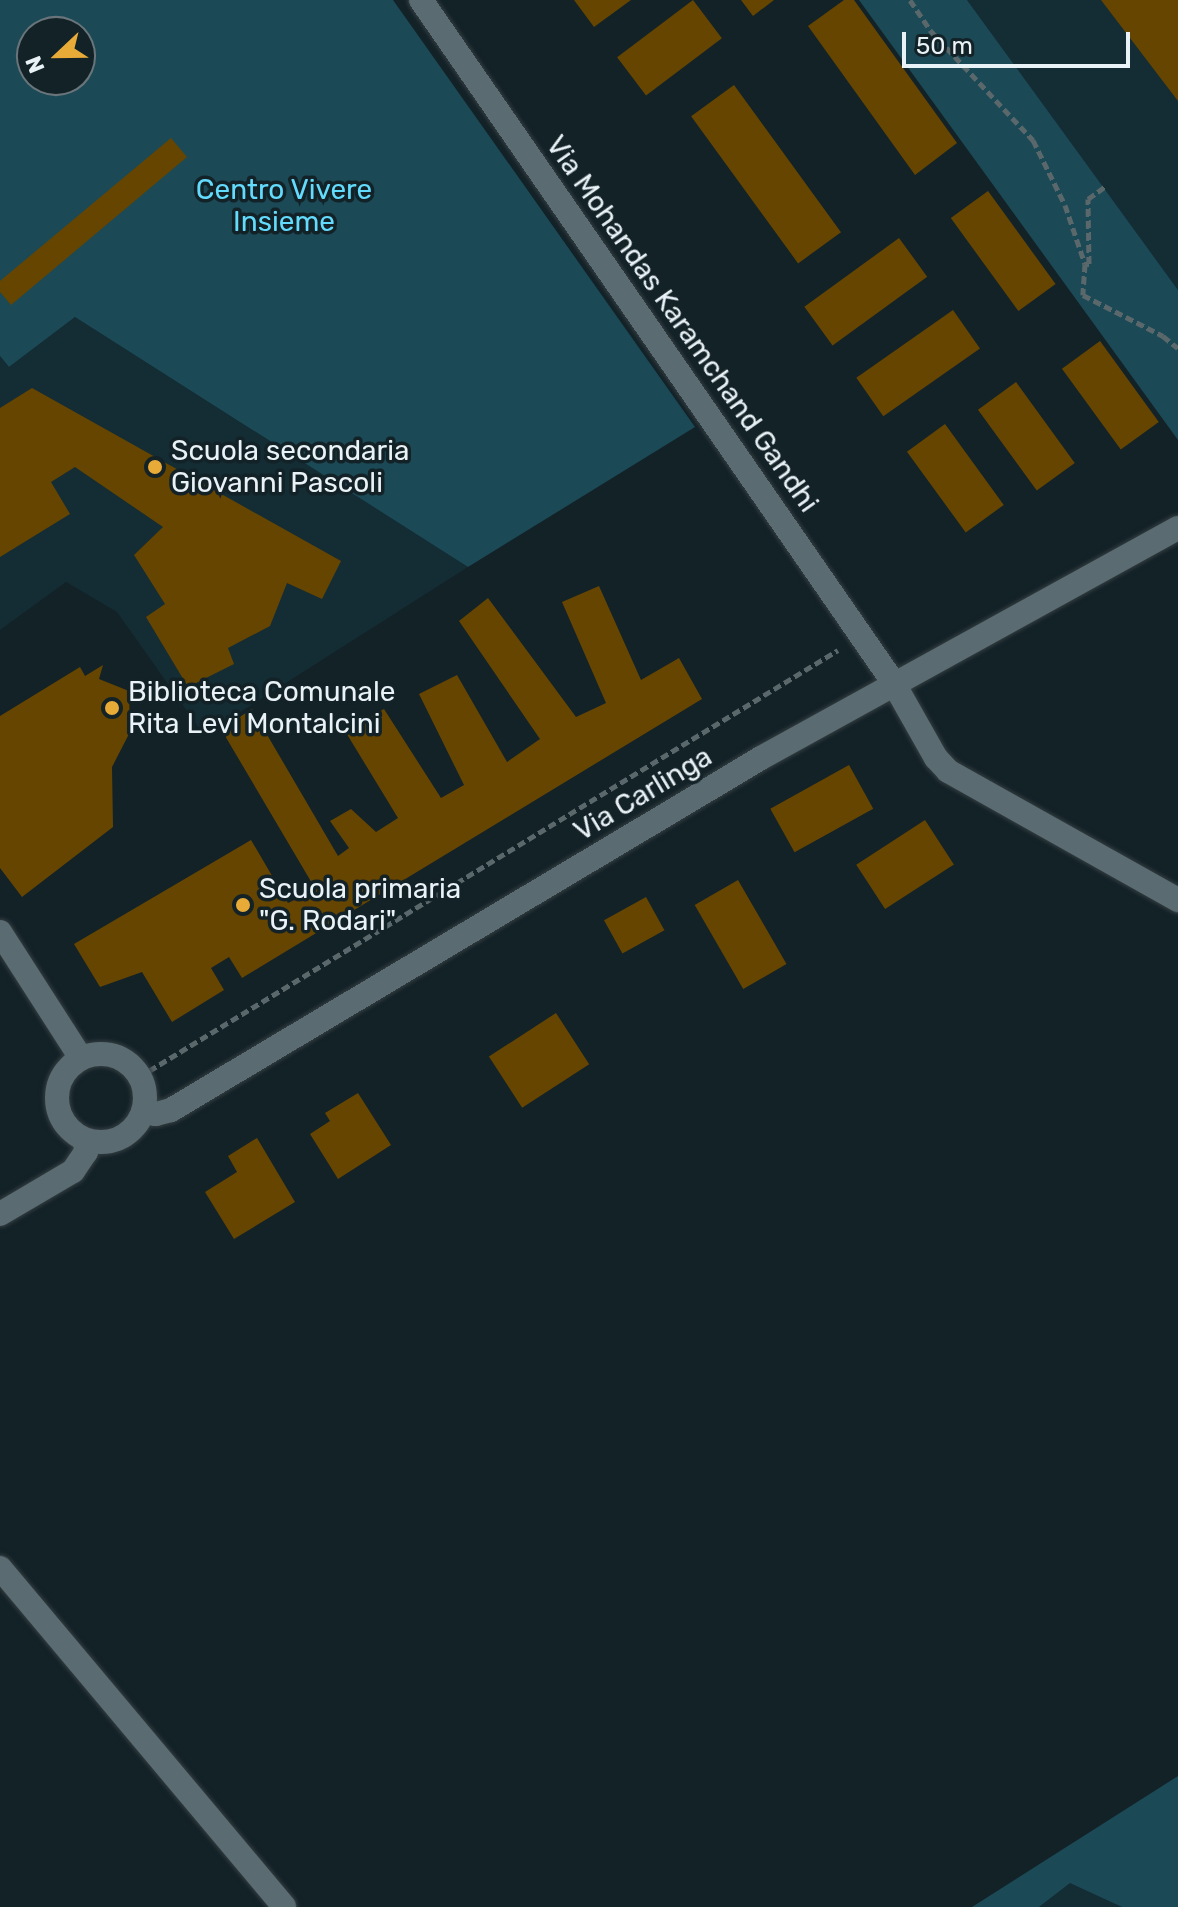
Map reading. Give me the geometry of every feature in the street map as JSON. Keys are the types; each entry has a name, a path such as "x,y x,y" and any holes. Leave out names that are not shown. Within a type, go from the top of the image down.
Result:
{"street":[{"name":"Via Mohandas Karamchand Gandhi","path":"421,0 893,682 926,744 948,771 1178,900"},
{"name":"Via Carlinga","path":"143,1112 156,1114 171,1110 893,682 1178,528"},
{"path":"0,932 81,1058"},
{"path":"112,1055 132,1065 139,1077 144,1093 143,1112 122,1139 109,1142 85,1140 68,1129 58,1111 57,1095 67,1066 81,1058 112,1055"},
{"path":"0,1214 73,1171 86,1152 85,1140"},
{"path":"0,1568 284,1907"}],"path":[{"path":"910,0 930,30 1033,140 1065,205 1089,264"},
{"path":"1106,186 1088,199 1089,264 1083,295 1163,336 1178,348"},
{"path":"139,1077 861,636"}],"shaded area":[{"path":"967,0 1178,0 1178,290 1101,185"},
{"name":"Scuola secondaria Giovanni Pascoli","path":"75,317 468,567 204,735 117,612 66,582 0,630 0,356 9,367"},
{"path":"1070,1882 1122,1907 1039,1907"}],"green space":[{"name":"Centro Vivere Insieme","path":"0,0 393,0 695,427 468,567 75,317 9,367 0,356"},
{"path":"859,0 967,0 1178,290 1178,440"},
{"path":"1178,1776 1178,1907 1122,1907 1070,1883 1039,1907 972,1907"}],"building":[{"path":"574,0 631,0 594,27"},
{"path":"693,0 722,38 646,96 617,57"},
{"path":"741,0 774,0 753,16"},
{"path":"844,0 854,0 957,143 915,175 808,26"},
{"path":"1101,0 1178,0 1178,101"},
{"path":"734,85 841,232 798,263 691,116"},
{"path":"171,138 187,157 11,305 0,292 0,281"},
{"path":"988,191 1056,284 1018,311 951,218"},
{"path":"899,238 927,277 833,346 804,307"},
{"path":"953,310 980,349 883,416 856,378"},
{"path":"1100,341 1159,422 1121,450 1062,369"},
{"path":"1016,382 1075,463 1037,491 978,410"},
{"path":"32,388 341,561 322,599 287,583 270,626 228,648 234,664 188,687 146,617 165,604 134,555 163,527 75,467 51,482 70,514 0,557 0,408"},
{"path":"945,424 1004,505 966,533 907,452"},
{"path":"599,586 641,680 679,658 702,699 242,978 229,957 211,968 224,990 172,1022 142,972 100,987 74,944 251,840 288,903 316,890 221,729 252,709 338,856 349,848 330,821 351,809 376,832 398,818 345,731 384,709 441,798 464,785 419,694 457,675 507,762 540,739 459,621 488,598 576,717 606,703 562,602"},
{"path":"103,665 99,679 129,691 130,732 112,767 113,827 22,897 0,868 0,716 80,667 85,676"},
{"path":"849,765 873,809 795,852 770,809"},
{"path":"925,820 954,864 885,909 856,865"},
{"path":"738,880 787,964 743,989 695,905"},
{"path":"646,897 664,930 622,954 604,920"},
{"path":"556,1013 589,1064 522,1108 489,1057"},
{"path":"358,1093 391,1145 338,1179 310,1134 330,1121 325,1113"},
{"path":"257,1138 295,1202 234,1239 205,1192 237,1172 228,1156"}],"place":[{"name":"Scuola secondaria Giovanni Pascoli","path":"155,467"},
{"name":"Biblioteca Comunale Rita Levi Montalcini","path":"112,708"},
{"name":"Scuola primaria \"G. Rodari\"","path":"243,905"}]}
